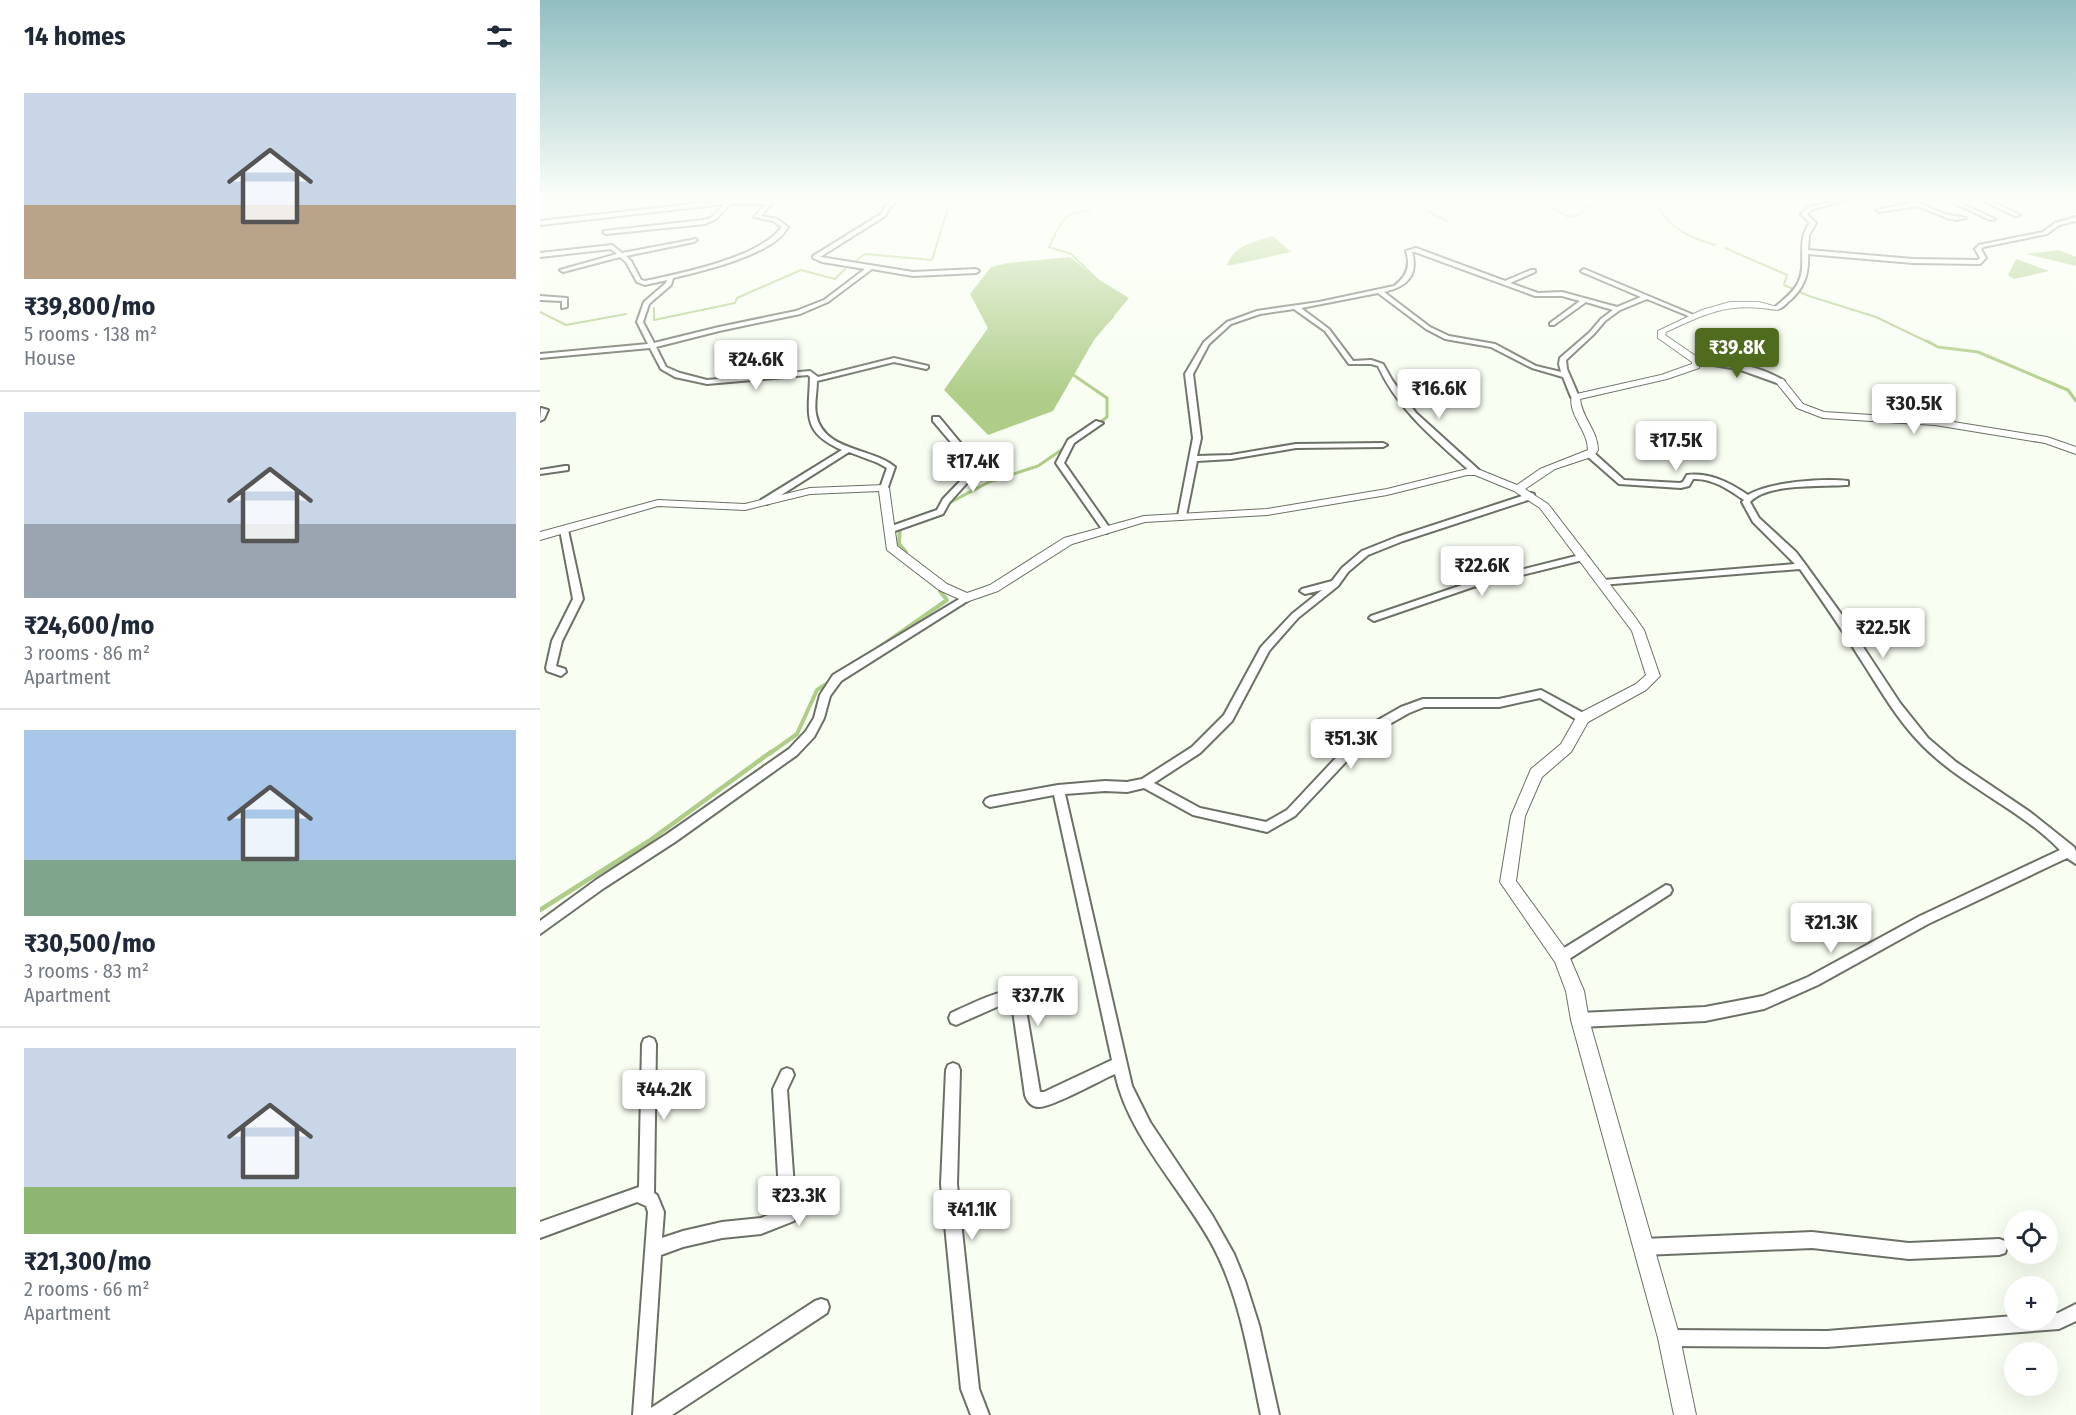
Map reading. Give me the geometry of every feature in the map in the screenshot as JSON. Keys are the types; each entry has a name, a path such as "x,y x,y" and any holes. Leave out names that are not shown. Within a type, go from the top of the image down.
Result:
{"street":[{"path":"563,270 578,266"},
{"path":"631,266 639,281 645,283 706,266"},
{"path":"860,266 913,274 976,271"},
{"path":"1182,516 1197,438 1189,374 1206,343 1229,323 1244,317 1276,309 1380,292 1405,282 1411,273 1412,266"},
{"path":"1459,266 1537,295 1558,293 1618,309"},
{"path":"1804,266 1803,278 1796,290 1777,308 1737,303 1712,308 1662,331 1661,336 1697,361 1721,362 1780,381 1800,406 1823,415 1935,422 2047,440 2076,451"},
{"path":"540,356 652,346 719,329 798,313 826,301 870,268"},
{"path":"1505,283 1533,271"},
{"path":"1584,271 1693,316"},
{"path":"670,277 669,284 646,303 640,322 663,368 678,375 706,382 810,373 814,380 812,416 822,436 849,449 881,459 891,467 884,488 891,547 943,587 966,598"},
{"path":"1380,292 1428,328 1447,338 1493,345 1534,367 1565,375"},
{"path":"990,802 1058,790 1105,786 1127,787 1145,783 1196,750 1228,718 1265,649 1294,616 1335,584 1345,570 1365,553 1525,492 1533,475 1549,467 1590,454 1594,441 1575,405 1572,386 1565,375 1562,359 1592,333 1603,320 1618,309 1646,297"},
{"path":"540,298 565,299 564,307"},
{"path":"1552,324 1584,301"},
{"path":"1295,307 1327,330 1351,363 1371,362 1381,365 1388,380 1413,415 1476,472 1525,492 1544,506 1638,630 1650,662 1653,676 1641,687 1583,718 1566,747 1536,773 1518,816 1508,882 1562,957 1575,991 1580,1020 1669,1338 1684,1415"},
{"path":"814,380 894,360 926,367"},
{"path":"1575,398 1683,372 1696,366 1697,361"},
{"path":"540,419 544,410"},
{"path":"889,530 940,512 944,501 963,485 971,474 959,446 936,418"},
{"path":"1099,423 1071,442 1060,463 1107,530"},
{"path":"1194,459 1231,457 1296,446 1383,445"},
{"path":"764,501 849,449"},
{"path":"1580,1020 1706,1014 1764,1002 1813,981 1924,920 2073,855 2014,808 1958,770 1916,732 1793,553 1750,514 1747,498 1725,484 1697,476 1690,477 1686,484 1681,486 1622,482 1590,454"},
{"path":"540,472 565,468"},
{"path":"540,928 600,884 671,838 793,752 815,726 825,695 837,678 966,598 994,588 1068,542 1144,519 1267,512 1387,492 1450,475 1476,472"},
{"path":"1747,498 1768,488 1845,483"},
{"path":"540,536 658,503 745,507 810,491 884,488"},
{"path":"561,672 551,668 552,657 556,641 578,599 564,530"},
{"path":"1374,618 1471,585 1584,557"},
{"path":"1604,584 1802,566"},
{"path":"1305,591 1335,584"},
{"path":"1145,783 1197,812 1267,826 1292,813 1368,731 1423,702 1499,703 1541,694 1583,718"},
{"path":"1058,790 1120,1064 1136,1113 1219,1241 1242,1295 1270,1415"},
{"path":"1562,957 1666,890"},
{"path":"956,1018 999,1000 1018,997 1032,1095 1037,1100 1045,1099 1120,1064"},
{"path":"646,1198 649,1044"},
{"path":"953,1070 949,1184 970,1389 980,1415"},
{"path":"654,1250 693,1236 761,1226 788,1215 780,1089 787,1075"},
{"path":"540,1230 637,1194 652,1200 656,1212 642,1415"},
{"path":"1643,1247 1812,1240 1909,1251 1999,1247"},
{"path":"656,1415 821,1307"},
{"path":"1669,1338 1827,1339 2059,1321 2076,1312"}],"shaded area":[{"path":"1081,266 1129,298 1094,340 1053,411 988,435 944,390 988,328 970,294 991,267"},
{"path":"2012,266 2035,266 2049,271 2014,279 2008,275"}],"waterway":[{"path":"1083,266 1099,281"},
{"path":"1766,266 1787,275 1784,285 1809,296 1876,317 1930,343"},
{"path":"654,308 654,320 735,303 737,298 801,270 835,279 845,269"},
{"path":"540,312 566,325 626,314"},
{"path":"1102,328 1113,317"},
{"path":"1927,341 1938,347 1978,352 2068,390 2076,401"},
{"path":"1069,372 1107,398 1107,417 1098,424"},
{"path":"900,524 932,512 989,482 1038,466 1067,446"},
{"path":"900,524 899,544 906,552"},
{"path":"874,651 947,600 940,591"},
{"path":"769,754 797,734 817,690 831,681"},
{"path":"540,910 649,841 771,752"}]}
